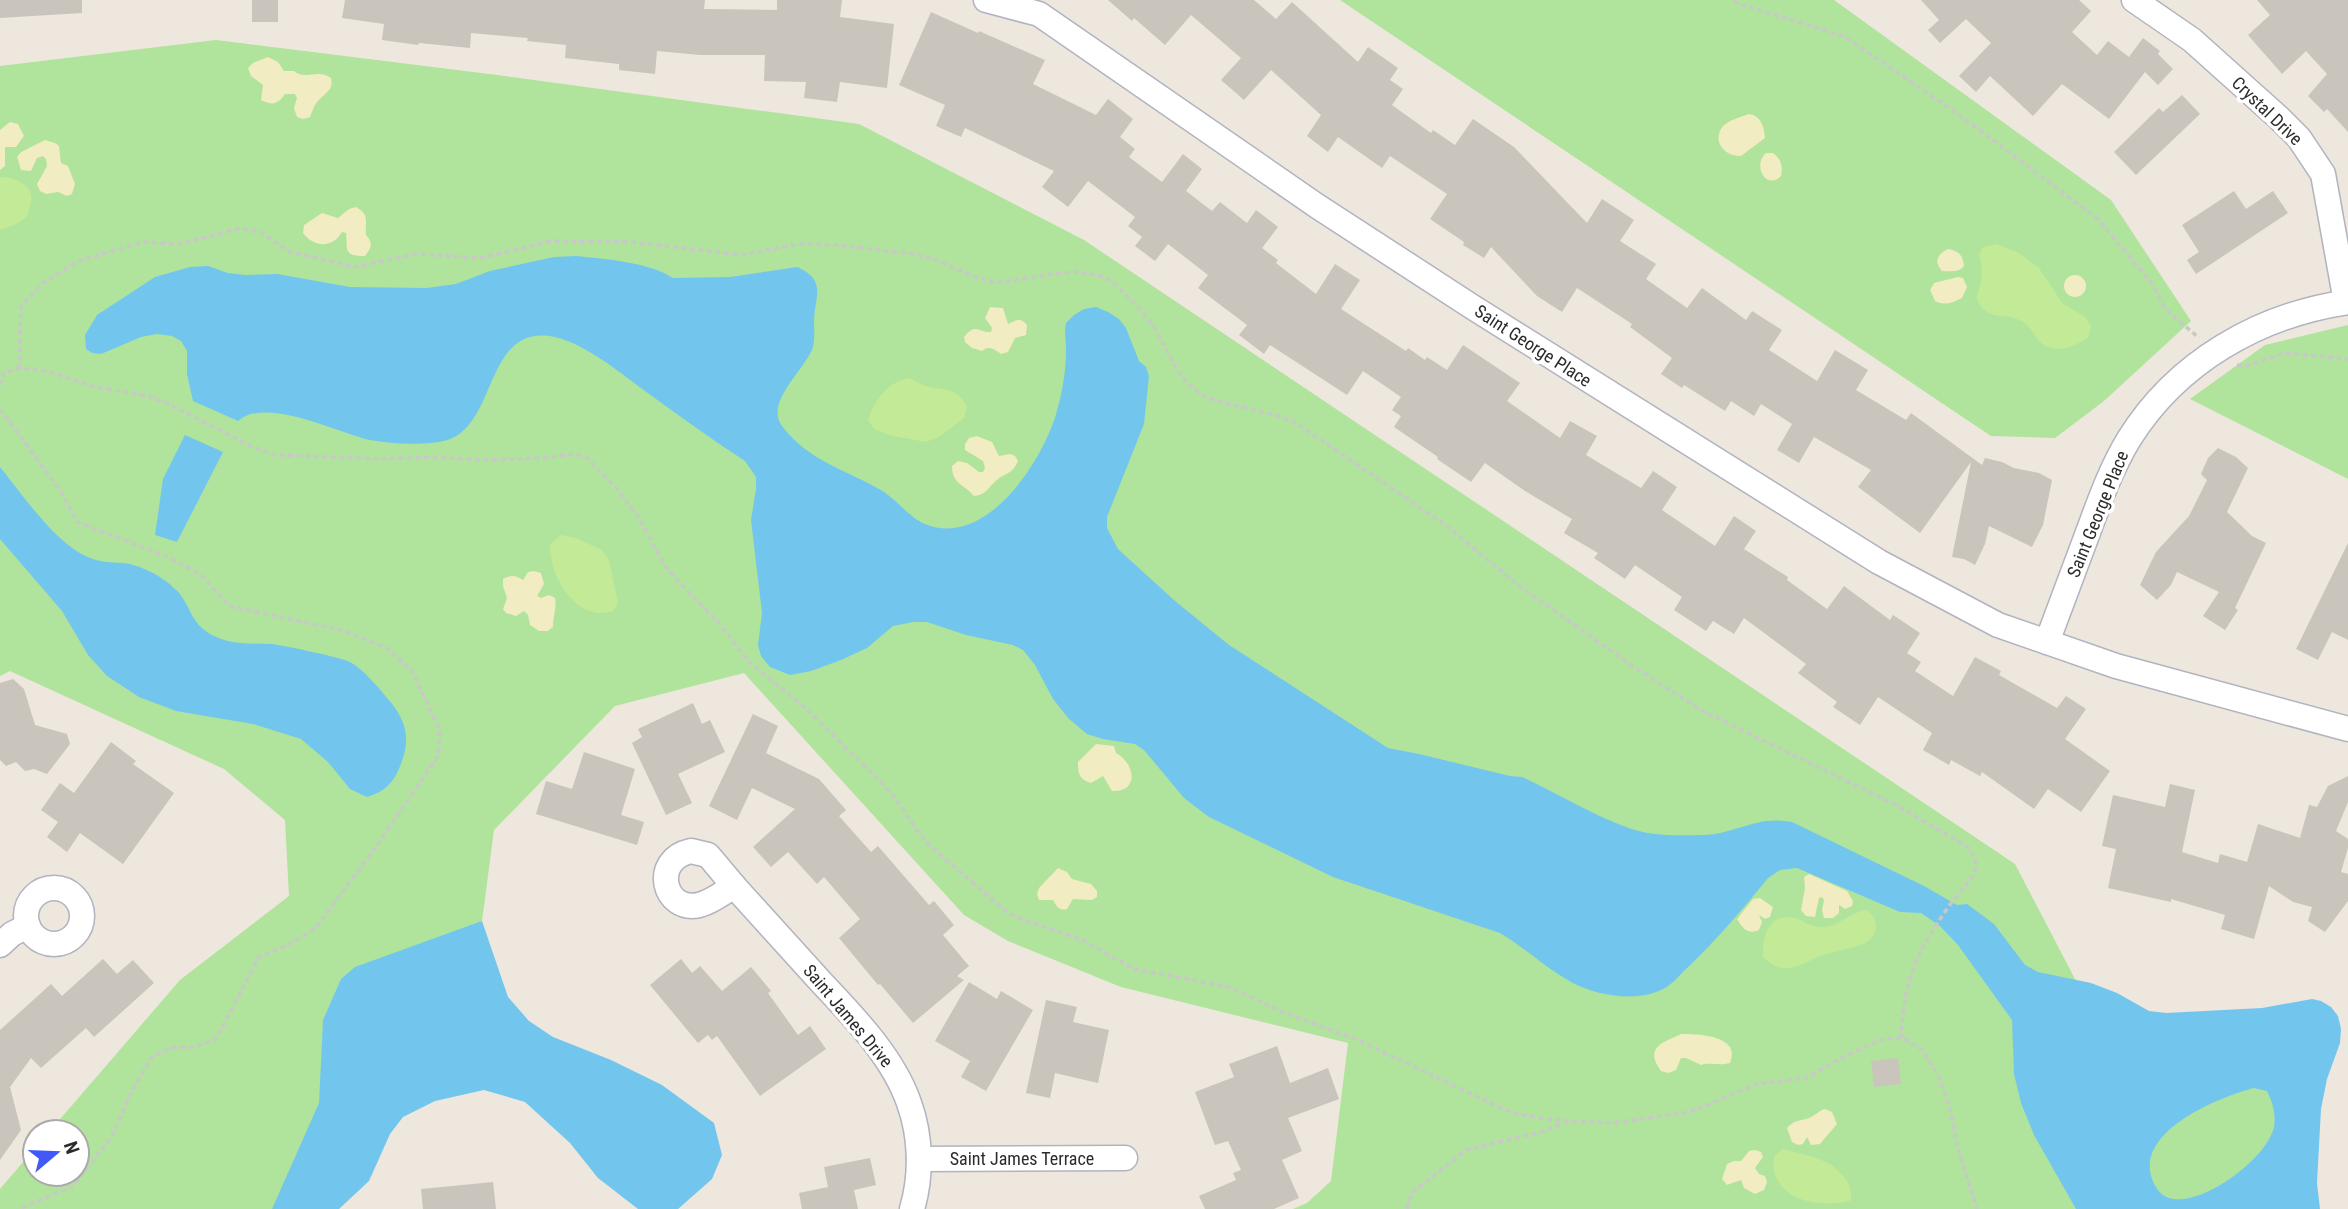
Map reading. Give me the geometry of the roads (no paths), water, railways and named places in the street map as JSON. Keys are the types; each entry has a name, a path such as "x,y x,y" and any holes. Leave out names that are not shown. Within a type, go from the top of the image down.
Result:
{"street":[{"name":"Saint George Place","path":"986,0 1034,7 1317,206 1586,380 1879,562 1998,625 2116,666 2348,729"},
{"name":"Crystal Drive","path":"2134,0 2192,40 2279,118 2299,138 2316,161 2323,174 2347,302"},
{"name":"Saint George Place","path":"2047,642 2110,474 2129,439 2154,405 2184,374 2242,334 2308,309 2347,302"},
{"name":"Saint James Drive","path":"734,886 850,1013 897,1075 909,1103 916,1130 919,1159 912,1209"},
{"path":"0,944 28,926"},
{"name":"Saint James Terrace","path":"919,1159 1125,1158"}],"water":[{"path":"576,256 626,262 652,268 673,278 730,277 797,267 806,272 816,283 817,289 814,344 782,396 778,417 782,426 817,457 884,492 920,521 948,528 970,524 991,512 1027,473 1041,450 1058,407 1065,371 1066,323 1084,309 1096,307 1108,312 1126,328 1139,361 1146,367 1149,376 1144,424 1107,517 1107,528 1118,549 1229,645 1388,748 1522,777 1623,826 1655,834 1703,835 1768,821 1792,822 1924,886 1957,905 1967,904 1994,924 2025,965 2038,972 2091,983 2117,993 2149,1011 2166,1013 2262,1008 2312,999 2321,1001 2331,1007 2338,1016 2341,1029 2340,1043 2327,1079 2321,1109 2317,1183 2320,1209 2076,1209 2034,1135 2021,1103 2014,1074 2012,1020 1958,945 1940,926 1921,913 1900,912 1797,868 1780,870 1768,878 1718,937 1668,986 1655,993 1643,995 1605,994 1571,982 1500,933 1333,877 1209,817 1184,798 1144,750 1135,744 1087,734 1069,719 1053,699 1035,665 1023,650 1013,645 966,635 927,622 913,622 893,626 867,648 811,671 790,675 770,667 761,656 758,645 762,613 751,520 756,477 745,461 612,366 574,344 549,336 527,338 512,348 500,364 472,421 458,435 439,442 413,444 370,440 284,414 250,414 238,421 193,401 187,374 187,351 181,341 172,336 157,334 141,337 101,354 86,349 85,335 97,315 155,277 190,267 208,266 245,275 277,274 350,287 427,288 456,284 490,271 554,257","holes":["2254,1088 2267,1091 2274,1109 2274,1127 2269,1140 2246,1166 2231,1178 2198,1196 2169,1198 2160,1193 2152,1179 2150,1162 2156,1146 2168,1131 2202,1108 2221,1099"]},
{"path":"185,435 223,452 177,542 155,535 163,479"},
{"path":"0,467 40,517 76,551 93,559 129,564 158,576 179,593 196,622 210,634 227,641 272,644 325,655 350,662 360,669 394,706 405,728 405,752 393,780 380,792 367,797 350,789 328,762 301,739 253,724 176,711 139,697 107,676 88,655 62,611 0,539"},
{"path":"482,921 508,997 529,1021 553,1037 611,1060 662,1085 714,1123 722,1155 712,1179 678,1209 638,1209 598,1178 570,1143 525,1102 484,1090 435,1101 403,1117 390,1134 369,1181 339,1209 272,1209 319,1103 323,1020 341,979 355,967"}]}
